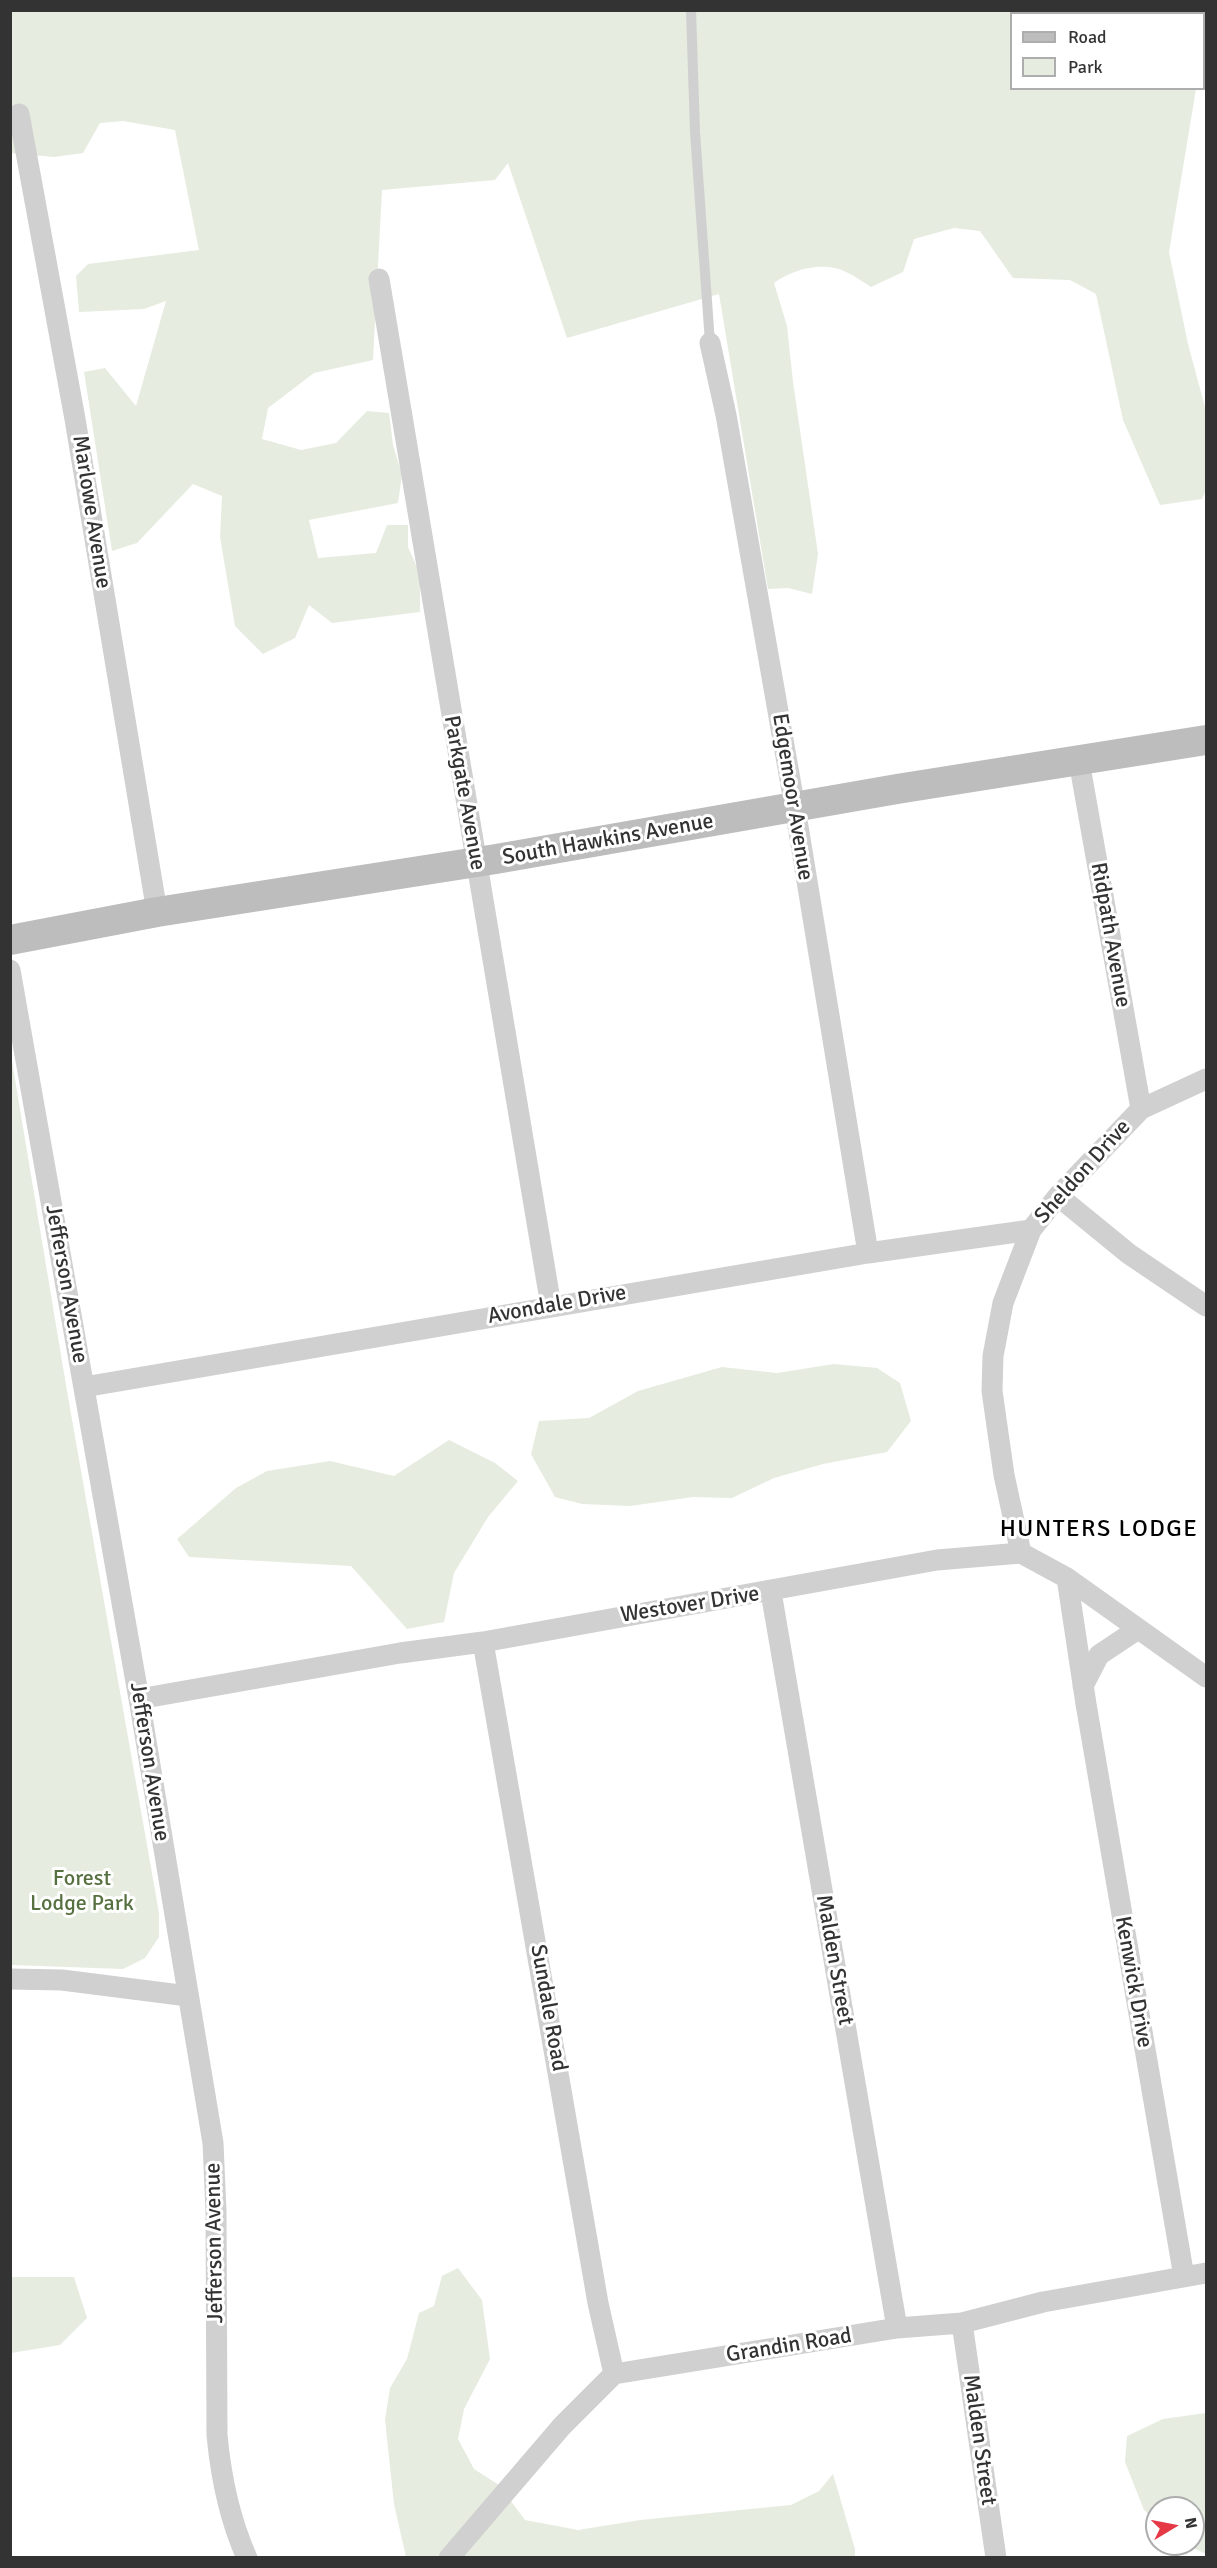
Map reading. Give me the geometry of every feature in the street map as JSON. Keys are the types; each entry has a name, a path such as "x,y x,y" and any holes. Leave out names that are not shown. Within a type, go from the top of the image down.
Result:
{"main road":[{"name":"South Hawkins Avenue","path":"10,940 157,912 476,862 897,789 1206,740"}],"street":[{"name":"Marlowe Avenue","path":"19,114 75,419 157,912"},
{"name":"Parkgate Avenue","path":"379,279 551,1306"},
{"name":"Edgemoor Avenue","path":"710,343 726,415 795,808 868,1253"},
{"name":"Ridpath Avenue","path":"1079,761 1141,1109"},
{"name":"Jefferson Avenue","path":"10,970 140,1699 213,2143 216,2211 217,2435 220,2470 227,2503 247,2558"},
{"name":"Sheldon Drive","path":"1021,1553 1004,1475 993,1391 993,1356 1003,1303 1031,1230 1058,1196 1141,1109 1206,1079"},
{"path":"1058,1196 1129,1254 1206,1306"},
{"name":"Avondale Drive","path":"84,1387 868,1253 1031,1230"},
{"path":"1021,1553 1067,1578 1206,1677"},
{"name":"Westover Drive","path":"140,1699 400,1653 483,1642 662,1608 771,1592 938,1560 1021,1553"},
{"name":"Kenwick Drive","path":"1067,1578 1083,1686 1184,2277"},
{"name":"Malden Street","path":"771,1592 897,2328"},
{"path":"1083,1686 1099,1654 1138,1629"},
{"name":"Sundale Road","path":"483,1642 598,2303 614,2374"},
{"path":"10,1979 62,1980 188,1996"},
{"name":"Grandin Road","path":"614,2374 897,2328 962,2323 1043,2302 1206,2273"},
{"name":"Malden Street","path":"962,2323 996,2558"},
{"path":"448,2558 562,2426 614,2374"}],"lane":[{"path":"691,10 698,178 710,343"}],"green space":[{"path":"10,11 1206,11 1205,26 1205,12 1010,12 1010,90 1196,90 1169,252 1188,344 1206,411 1206,490 1202,499 1160,505 1123,420 1096,294 1070,280 1013,278 980,231 954,228 914,239 903,272 871,287 846,272 828,267 799,270 774,283 787,326 818,554 812,594 788,588 768,589 719,294 567,338 508,163 495,180 382,190 373,360 314,373 268,408 262,439 301,450 336,443 367,411 389,413 393,445 402,475 398,503 309,520 318,558 376,553 387,525 408,525 408,547 420,574 420,612 332,623 309,605 295,638 263,654 235,626 220,537 222,496 193,484 137,543 112,551 84,372 105,368 136,406 166,301 144,309 79,312 76,276 88,264 199,250 175,130 123,121 100,123 83,153 54,157 11,153"},
{"name":"Forest Lodge Park","path":"11,1055 68,1397 159,1913 159,1937 145,1958 123,1969 11,1965"},
{"path":"834,1364 877,1368 900,1383 911,1421 887,1452 823,1464 774,1478 732,1498 693,1497 630,1506 582,1504 555,1497 531,1454 539,1421 589,1418 638,1391 722,1367 777,1373"},
{"path":"449,1440 495,1463 518,1481 488,1517 454,1573 444,1622 407,1629 351,1566 189,1557 177,1539 236,1488 267,1471 330,1461 394,1476"},
{"path":"458,2268 482,2300 490,2359 464,2409 458,2439 474,2469 499,2485 525,2520 578,2530 640,2520 791,2505 819,2491 833,2474 855,2549 855,2557 406,2557 394,2504 385,2420 390,2388 407,2359 419,2313 434,2306 442,2276"},
{"path":"11,2277 74,2277 87,2318 60,2345 11,2353"},
{"path":"1206,2413 1206,2554 1205,2496 1145,2496 1145,2511 1125,2462 1127,2436 1163,2419"}],"district":[{"name":"HUNTERS LODGE","path":"1099,1530"}]}
